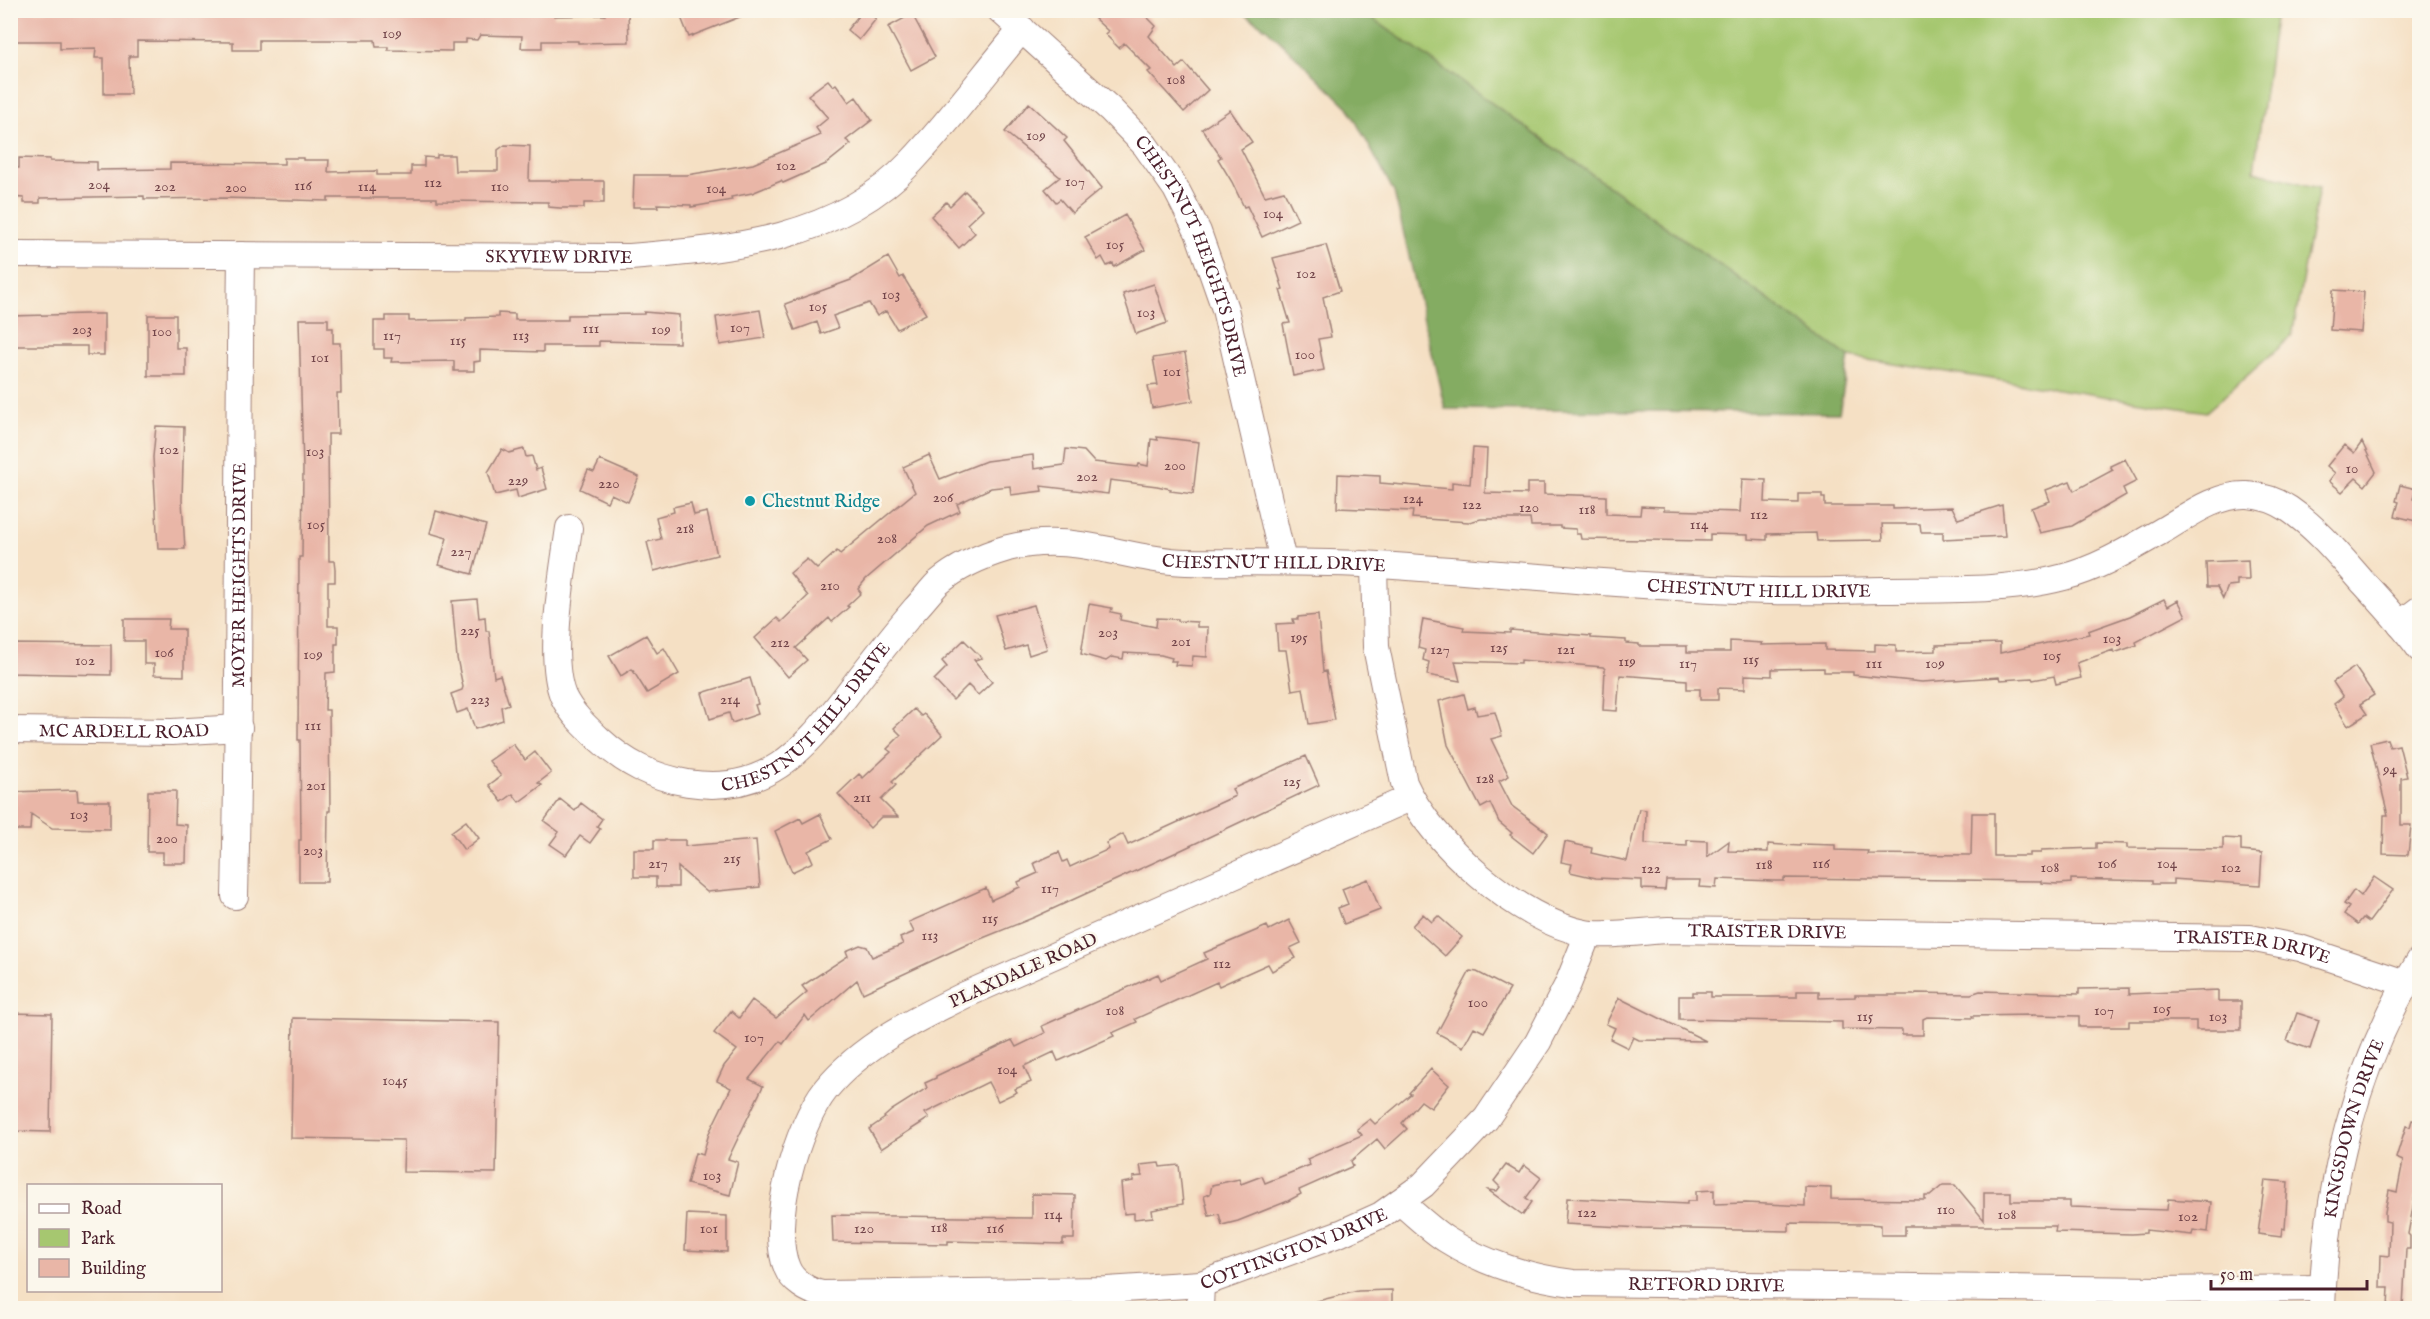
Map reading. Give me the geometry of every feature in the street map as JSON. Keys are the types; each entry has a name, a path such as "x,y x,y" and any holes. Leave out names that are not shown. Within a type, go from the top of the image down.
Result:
{"street":[{"name":"CHESTNUT HEIGHTS DRIVE","path":"999,10 1110,109 1145,145 1176,189 1198,231 1225,309 1283,561"},
{"name":"SKYVIEW DRIVE","path":"10,254 630,257 711,251 776,238 840,214 871,196 911,163 1022,29"},
{"name":"MOYER HEIGHTS DRIVE","path":"235,896 239,728 238,440 241,255"},
{"name":"CHESTNUT HILL DRIVE","path":"568,528 556,634 560,688 568,705 584,724 620,758 652,775 690,783 716,785 750,780 780,767 812,740 904,621 938,584 966,565 1008,548 1055,541 1111,548 1136,555 1179,562 1283,561 1374,565 1658,586 1775,592 1963,589 2007,586 2065,577 2116,556 2218,499 2243,495 2266,498 2285,506 2322,536 2410,616"},
{"name":"TRAISTER DRIVE","path":"1374,565 1376,647 1404,783 1410,798 1461,861 1495,888 1556,925 1588,934 1668,930 2250,938 2300,948 2405,983"},
{"path":"2410,616 2420,649"},
{"name":"MC ARDELL ROAD","path":"10,730 172,732 239,728"},
{"name":"PLAXDALE ROAD","path":"788,1271 783,1257 781,1220 784,1192 802,1129 825,1090 852,1062 912,1021 965,995 1410,798"},
{"name":"COTTINGTON DRIVE","path":"788,1271 808,1291 822,1294 1107,1290 1201,1296 1382,1215 1423,1185 1486,1119 1538,1042 1568,984 1588,934"},
{"name":"KINGSDOWN DRIVE","path":"2322,1298 2326,1238 2336,1177 2364,1075 2405,983 2420,960"},
{"name":"RETFORD DRIVE","path":"1400,1202 1447,1240 1481,1257 1546,1280 1573,1283 2160,1290 2322,1298"}],"green space":[{"path":"1240,11 1362,11 1849,357 1839,413 1445,409 1394,192 1348,107 1266,28"},
{"path":"1362,11 2276,11 2254,171 2319,188 2292,336 2206,412 1849,357"}],"building":[{"path":"276,10 458,14 463,13 463,10 554,10 554,16 605,15 605,10 628,10 629,42 542,41 542,48 521,48 522,36 480,35 477,40 466,39 466,43 452,43 452,51 388,50 388,47 376,47 375,40 259,40 259,50 233,50 233,42 137,41 137,56 129,56 130,94 104,94 104,58 95,58 96,48 60,49 60,41 10,41 10,11"},
{"path":"678,10 755,10 755,11 689,37"},
{"path":"863,10 876,19 859,40 847,30"},
{"path":"1103,10 1140,10 1156,26 1149,36 1177,68 1184,62 1208,90 1184,112 1148,72 1151,70 1124,43 1119,48 1105,34 1108,31 1095,19"},
{"path":"912,14 935,57 911,70 888,27"},
{"path":"828,80 833,86 836,84 849,102 856,97 872,120 846,140 851,144 826,164 783,183 781,181 752,193 731,197 732,200 691,207 691,205 657,204 658,207 633,207 634,175 687,175 753,164 821,135 816,128 828,118 808,95"},
{"path":"1029,103 1067,138 1064,141 1102,188 1072,213 1060,199 1056,202 1045,189 1060,177 1005,132"},
{"path":"1230,110 1252,142 1241,149 1265,196 1284,191 1298,220 1262,237 1247,206 1244,207 1218,159 1221,157 1202,129"},
{"path":"505,145 530,146 529,181 604,181 604,203 584,203 584,208 560,208 548,207 548,202 437,201 437,198 328,198 328,201 224,198 144,199 144,196 40,198 40,203 24,203 24,198 10,197 10,168 19,168 19,158 97,162 97,170 170,169 170,163 284,164 284,158 303,158 303,160 329,160 328,172 377,171 377,175 411,175 411,166 424,166 424,157 437,158 437,155 454,155 455,171 498,171 498,150"},
{"path":"965,191 983,209 967,224 975,233 959,248 931,216 946,202 950,206"},
{"path":"1125,215 1145,250 1114,267 1113,263 1107,266 1102,257 1098,260 1085,237"},
{"path":"1326,245 1340,291 1323,297 1331,337 1318,339 1324,370 1293,376 1283,324 1290,323 1280,290 1283,289 1273,258"},
{"path":"888,257 900,278 903,276 926,314 897,329 886,311 877,316 869,303 833,316 838,328 821,334 817,322 795,330 785,304 851,280"},
{"path":"1154,284 1167,323 1136,334 1123,294"},
{"path":"2333,290 2364,292 2361,332 2330,330"},
{"path":"760,310 765,338 720,345 716,317"},
{"path":"644,312 679,315 679,343 599,341 599,346 543,346 543,352 480,350 480,361 474,362 474,371 454,371 454,361 391,362 392,358 384,358 384,349 374,349 374,321 386,321 386,316 409,316 409,321 466,320 466,318 498,317 498,313 515,314 515,320 568,320 568,315 644,314"},
{"path":"104,314 104,355 87,355 87,346 10,346 10,316"},
{"path":"148,315 176,315 176,348 186,348 186,376 148,376"},
{"path":"299,319 328,319 328,328 333,328 333,343 340,343 341,393 337,393 338,434 328,434 329,561 334,561 335,582 328,582 328,626 338,626 338,644 335,644 335,672 326,673 325,710 329,710 330,811 328,811 327,882 299,882 299,840 301,840 300,740 298,740 299,557 302,557 303,469"},
{"path":"1185,353 1193,401 1152,408 1148,386 1158,385 1153,358"},
{"path":"156,426 184,427 182,500 185,549 158,549 153,457"},
{"path":"1157,437 1199,442 1193,494 1170,491 1171,489 1157,486 1110,480 1108,494 1041,486 1042,491 1011,495 1010,486 991,488 957,504 960,511 928,526 866,579 858,589 861,593 847,606 849,607 832,622 829,618 796,648 807,660 788,677 755,638 777,618 781,622 808,596 790,573 807,559 817,569 837,551 840,554 915,492 903,467 929,455 940,479 986,461 1033,455 1034,469 1064,465 1066,449 1084,451 1094,462 1148,466 1151,439 1158,440"},
{"path":"2362,442 2376,472 2365,486 2356,478 2342,492 2329,481 2335,473 2327,466 2344,445 2354,453"},
{"path":"1473,448 1487,449 1485,493 1527,494 1527,483 1544,483 1544,494 1606,496 1606,514 1640,515 1641,506 1664,507 1664,510 1740,512 1742,479 1766,480 1765,502 1798,503 1798,494 1822,494 1822,498 1825,498 1825,506 1893,506 1893,509 1952,507 1958,519 2002,505 2005,536 1943,539 1943,532 1921,532 1920,524 1882,524 1883,540 1817,541 1816,533 1767,534 1767,540 1748,539 1748,535 1710,534 1710,541 1581,539 1580,534 1576,534 1576,529 1560,528 1560,526 1531,526 1530,519 1481,519 1469,522 1412,518 1413,511 1337,508 1338,474 1380,476 1380,483 1452,489 1452,482 1470,484"},
{"path":"502,449 509,453 524,449 526,457 532,456 536,470 541,468 547,489 518,498 516,490 495,495 488,472"},
{"path":"2125,459 2137,481 2123,488 2126,495 2072,526 2040,533 2031,508 2050,501 2046,490 2070,481 2074,491 2113,470 2110,466"},
{"path":"600,460 639,477 628,502 611,494 607,502 580,489 588,470 594,472"},
{"path":"2400,485 2416,489 2413,499 2420,501 2420,522 2395,516"},
{"path":"691,503 694,515 707,512 717,555 654,571 647,542 661,539 656,517 674,512 673,507"},
{"path":"436,511 486,525 472,574 439,565 447,538 430,533"},
{"path":"2248,560 2249,580 2237,580 2237,585 2228,586 2223,599 2217,587 2207,587 2206,562"},
{"path":"477,599 479,618 485,617 486,631 489,631 494,677 500,675 509,704 501,707 503,720 475,729 468,709 457,713 451,694 462,690 463,687 457,658 452,601"},
{"path":"2164,599 2168,606 2178,600 2186,616 2136,642 2137,645 2114,653 2113,650 2077,663 2081,678 2056,684 2054,676 2033,680 2032,678 2000,680 1999,677 1922,682 1853,675 1853,672 1824,672 1824,668 1772,669 1772,676 1745,675 1745,689 1718,688 1718,700 1700,700 1700,689 1687,689 1687,680 1620,675 1617,711 1603,710 1605,669 1603,667 1521,660 1521,663 1455,661 1460,681 1427,675 1429,662 1423,660 1425,650 1418,648 1423,619 1464,627 1463,631 1510,633 1510,630 1591,636 1591,638 1626,640 1626,643 1639,644 1639,646 1687,646 1687,652 1730,652 1730,641 1762,643 1761,645 1825,644 1825,650 1875,651 1875,644 1896,645 1896,652 1936,651 1936,645 2000,643 2000,653 2089,634 2088,631 2130,616"},
{"path":"1089,604 1112,608 1111,612 1121,614 1120,620 1156,627 1157,618 1197,622 1197,627 1208,627 1207,657 1193,656 1192,666 1175,665 1176,661 1171,661 1172,658 1161,655 1124,653 1123,659 1112,657 1106,661 1081,654"},
{"path":"1034,605 1047,649 1029,655 1026,645 1006,651 995,615"},
{"path":"1318,615 1323,672 1326,671 1335,720 1309,724 1303,688 1292,690 1286,650 1278,650 1276,624 1294,623 1293,619 1298,619 1298,617"},
{"path":"124,619 169,619 168,629 184,629 184,676 154,675 154,664 144,664 144,641 124,641"},
{"path":"646,635 657,653 664,648 679,674 647,693 632,669 621,676 609,656"},
{"path":"964,640 982,658 974,660 992,682 978,695 968,685 953,700 934,680 947,667 942,661"},
{"path":"10,644 111,645 111,675 10,673"},
{"path":"2355,667 2374,695 2360,704 2367,714 2348,726 2334,704 2343,697 2333,682"},
{"path":"750,678 758,704 755,705 758,714 732,723 729,713 710,719 702,693"},
{"path":"1464,694 1468,709 1475,707 1477,715 1495,712 1502,736 1491,739 1509,776 1499,781 1512,806 1548,833 1533,853 1510,835 1512,833 1499,822 1490,803 1481,808 1448,745 1439,701"},
{"path":"914,709 921,716 924,714 942,735 892,782 896,785 881,800 898,817 881,817 870,828 838,794 859,774 863,778 891,752 887,749 901,735 894,728"},
{"path":"2387,739 2390,747 2399,745 2407,777 2401,778 2401,825 2411,825 2408,855 2383,854 2384,815 2388,815 2370,743"},
{"path":"513,744 525,760 535,752 551,773 538,783 542,785 519,802 513,794 502,802 489,785 501,776 489,761"},
{"path":"1306,756 1319,785 1035,917 968,944 863,993 857,980 809,1021 805,1015 783,1044 780,1041 749,1079 763,1086 728,1159 738,1162 730,1195 687,1184 695,1153 703,1155 709,1133 731,1088 717,1081 724,1066 737,1050 714,1033 731,1011 739,1018 752,1000 776,1018 807,992 802,986 848,956 846,951 860,945 867,947 872,957 903,944 900,938 914,932 909,922 986,888 991,900 1020,887 1018,882 1038,873 1034,863 1059,852 1063,862 1067,860 1070,867 1109,849 1106,843 1123,834 1128,845 1235,796 1232,789"},
{"path":"77,790 78,801 110,801 110,829 52,828 31,814 30,830 10,830 10,792"},
{"path":"148,791 176,791 175,824 187,825 186,863 163,863 163,852 147,852"},
{"path":"560,799 575,811 581,803 602,819 597,826 600,829 590,843 580,836 566,855 550,844 559,832 544,821"},
{"path":"1639,809 1646,810 1645,844 1687,846 1687,840 1707,841 1707,857 1729,841 1728,851 1768,852 1768,844 1800,846 1800,844 1835,845 1835,850 1868,851 1867,854 1971,855 1972,813 1994,813 1994,856 2030,856 2030,853 2041,853 2041,850 2096,848 2096,843 2127,844 2127,848 2223,849 2223,838 2241,839 2241,851 2262,853 2260,885 2173,879 2173,884 2152,884 2152,881 2071,879 2071,883 2059,884 2041,883 2041,881 1784,878 1784,881 1717,879 1716,888 1699,887 1700,880 1666,880 1665,890 1642,889 1642,880 1596,878 1570,872 1572,864 1561,862 1565,842 1592,848 1591,853 1627,861"},
{"path":"820,814 832,839 808,851 813,862 792,872 775,831 800,818 803,823"},
{"path":"466,821 479,838 464,850 451,832"},
{"path":"654,840 685,840 685,846 756,840 760,887 707,892 678,867 678,887 656,887 656,877 634,877 634,849 654,849"},
{"path":"2374,877 2393,890 2369,922 2363,918 2358,924 2344,914 2349,907 2344,904 2354,890 2361,896"},
{"path":"1368,879 1380,910 1344,924 1338,908 1348,904 1342,889"},
{"path":"1423,914 1432,922 1438,916 1462,937 1445,956 1412,926"},
{"path":"1289,920 1301,943 1290,948 1296,958 1272,971 1268,964 1219,986 1217,982 1135,1019 1137,1022 1112,1033 1114,1036 1061,1060 1058,1061 1054,1052 1024,1066 1031,1082 1015,1089 1017,1092 998,1101 988,1082 925,1113 929,1118 881,1149 869,1129 892,1110 927,1088 925,1083 936,1076 1012,1040 1016,1047 1045,1033 1042,1026 1158,974 1161,980 1207,959 1204,953 1267,926 1269,930"},
{"path":"1470,971 1477,972 1510,989 1484,1032 1474,1027 1463,1047 1437,1033"},
{"path":"2129,988 2129,994 2218,990 2218,1001 2241,1001 2241,1030 2196,1030 2196,1021 2129,1021 2129,1027 2079,1027 2079,1016 2032,1015 1972,1016 1973,1018 1927,1017 1923,1019 1923,1035 1902,1035 1902,1030 1842,1029 1842,1022 1679,1019 1679,996 1693,996 1693,992 1711,992 1711,997 1797,997 1797,991 1819,991 1819,998 1855,997 1855,995 1915,995 1916,993 1971,994 1980,991 2079,994 2079,989"},
{"path":"1619,998 1706,1041 1639,1040 1633,1037 1628,1048 1610,1039 1615,1028 1606,1024"},
{"path":"10,1013 52,1014 50,1132 10,1131"},
{"path":"2297,1013 2319,1020 2310,1049 2287,1041"},
{"path":"293,1018 499,1022 496,1173 403,1172 404,1140 291,1138"},
{"path":"1431,1069 1449,1085 1431,1108 1421,1101 1402,1123 1407,1129 1385,1149 1377,1139 1351,1161 1353,1166 1299,1190 1301,1194 1288,1201 1238,1221 1222,1225 1219,1214 1209,1216 1204,1196 1210,1194 1212,1185 1239,1179 1241,1184 1262,1176 1265,1183 1310,1165 1307,1159 1362,1135 1357,1129 1370,1119 1375,1124 1411,1094 1409,1093"},
{"path":"2412,1120 2420,1121 2420,1188 2418,1197 2415,1196 2408,1234 2410,1249 2406,1249 2403,1308 2388,1308 2389,1287 2380,1287 2381,1255 2389,1256 2390,1222 2385,1221 2385,1212 2389,1190 2397,1192 2403,1161 2396,1158 2406,1126 2410,1127"},
{"path":"1159,1163 1160,1167 1179,1165 1183,1204 1152,1210 1153,1217 1134,1219 1134,1213 1124,1214 1121,1183 1133,1181 1133,1177 1142,1176 1140,1165"},
{"path":"1506,1165 1519,1173 1524,1165 1541,1178 1526,1198 1532,1202 1523,1215 1488,1190 1497,1191 1500,1187 1494,1181"},
{"path":"2265,1180 2288,1182 2285,1229 2282,1228 2281,1237 2258,1234"},
{"path":"1943,1185 1955,1185 1984,1220 1984,1192 2011,1192 2011,1201 2070,1201 2070,1207 2167,1210 2168,1199 2211,1202 2208,1232 2193,1230 2192,1235 2146,1230 2146,1233 2132,1234 2055,1232 2056,1226 1905,1226 1905,1235 1881,1235 1881,1225 1868,1224 1789,1223 1789,1231 1565,1224 1567,1198 1687,1204 1687,1201 1696,1201 1696,1191 1714,1190 1714,1204 1805,1206 1805,1187 1831,1188 1831,1199 1925,1200 1925,1196 1930,1196"},
{"path":"1032,1194 1075,1195 1074,1239 1063,1239 1063,1244 948,1241 948,1244 833,1242 832,1215 1032,1218"},
{"path":"687,1214 727,1216 727,1252 685,1250"},
{"path":"1392,1290 1392,1308 1314,1308 1313,1302 1358,1291"}],"place":[{"name":"Chestnut Ridge","path":"750,501"}]}
